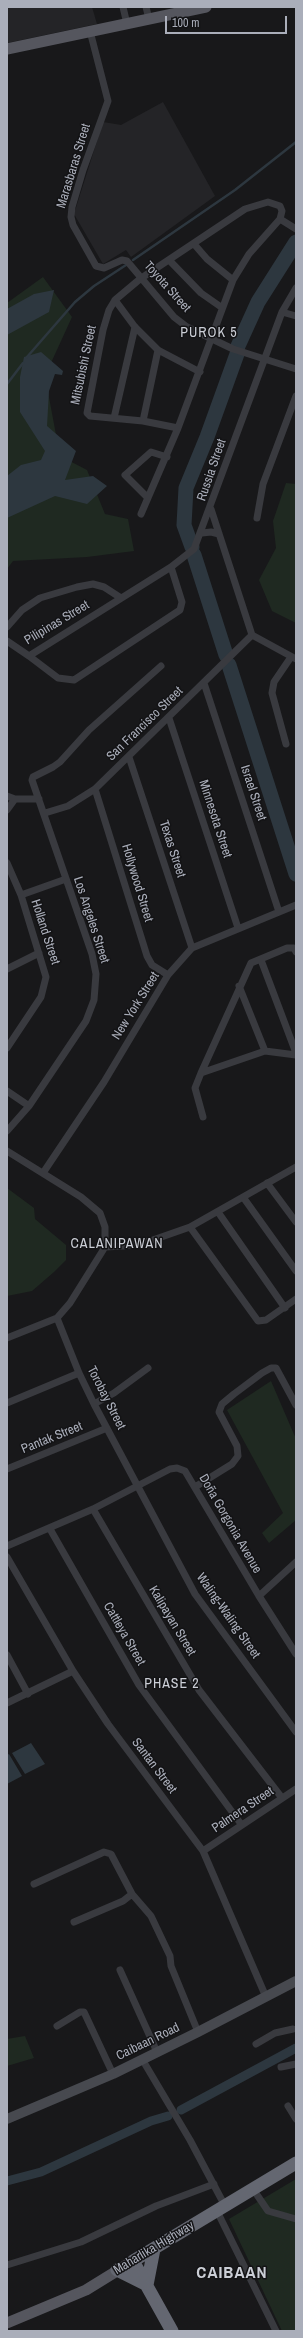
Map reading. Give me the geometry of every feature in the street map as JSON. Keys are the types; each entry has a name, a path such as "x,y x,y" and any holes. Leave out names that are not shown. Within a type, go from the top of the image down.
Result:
{"highway":[{"name":"Maharlika Highway","path":"133,2261 296,2163"},
{"path":"147,2285 154,2249"},
{"path":"133,2261 172,2331"},
{"path":"117,2270 147,2285"}],"main road":[{"path":"7,49 127,24 192,8 206,7"},
{"name":"Maharlika Highway","path":"7,2323 86,2290 133,2261"}],"street":[{"path":"124,7 127,24"},
{"path":"146,7 149,19"},
{"name":"Marasbaras Street","path":"90,31 108,101 79,185 71,217 73,225 96,266 104,268 122,260 127,261 132,266"},
{"name":"Mitsubishi Street","path":"178,428 143,421 90,416 87,413 86,408 108,310 115,300 140,279 245,209 268,202 280,206 282,210 280,219"},
{"path":"141,514 147,497 167,457 200,372 221,307 233,280 249,254 280,219 296,229"},
{"path":"194,244 208,259 233,280"},
{"path":"169,260 201,294 221,307"},
{"name":"Toyota Street","path":"132,266 140,279 174,317 211,339 233,349 296,369"},
{"name":"Russia Street","path":"252,635 210,509 282,312 296,288"},
{"path":"115,300 135,327 158,350 200,372"},
{"path":"282,312 296,316"},
{"path":"114,418 135,327"},
{"path":"143,421 158,350"},
{"path":"257,518 263,484 296,396"},
{"path":"147,497 125,475 151,452 167,457"},
{"name":"Pilipinas Street","path":"7,641 29,656 171,567 194,549 202,533 210,509"},
{"path":"202,533 211,532 219,534"},
{"path":"29,656 58,678 74,680 180,610 182,602 171,567"},
{"name":"Pilipinas Street","path":"7,627 22,610 40,598 77,587 93,584 104,587 120,598"},
{"path":"252,635 294,658 274,682 272,693 286,744"},
{"name":"San Francisco Street","path":"44,813 68,806 95,789 252,635"},
{"name":"Los Angeles Street","path":"7,1131 29,1106 86,1021 94,1000 96,974 92,954 38,799 33,777 53,768 89,730 161,666"},
{"name":"Israel Street","path":"204,683 279,912"},
{"name":"Minnesota Street","path":"169,718 238,928"},
{"name":"Texas Street","path":"129,757 192,948"},
{"name":"Hollywood Street","path":"95,789 147,956 152,965 168,975"},
{"path":"7,796 15,799 38,799"},
{"path":"7,810 15,799"},
{"name":"Holland Street","path":"7,863 40,953 46,977 41,998 7,1048"},
{"path":"20,895 66,879"},
{"name":"New York Street","path":"43,1173 104,1082 168,975 192,948 296,905"},
{"path":"203,1117 195,1084 239,986 251,964 287,948 294,948 296,952"},
{"path":"7,969 40,953"},
{"path":"201,1073 265,1051 296,1054 261,960"},
{"path":"239,986 265,1051"},
{"path":"7,1091 29,1106"},
{"path":"7,1151 81,1197 100,1213 105,1227 105,1247 70,1303 57,1318 7,1338"},
{"path":"105,1247 124,1246 150,1241 190,1227 296,1167"},
{"path":"267,1183 296,1222"},
{"path":"242,1197 296,1272"},
{"path":"218,1212 285,1308"},
{"path":"190,1227 258,1321 266,1320 296,1299"},
{"name":"Torobay Street","path":"57,1318 79,1373 138,1487"},
{"path":"94,1404 114,1394 148,1368"},
{"path":"195,1487 232,1464 238,1456 237,1446 219,1412 222,1404 234,1394 262,1373 276,1368 296,1405"},
{"path":"7,1403 79,1373"},
{"name":"Pantak Street","path":"7,1469 107,1428"},
{"name":"Doña Gorgonia Avenue","path":"7,1546 50,1529 138,1487 170,1469 177,1468 185,1471 259,1596 296,1654"},
{"name":"Waling-Waling Street","path":"138,1487 195,1594 296,1732"},
{"name":"Kalipayan Street","path":"93,1509 199,1690 282,1798"},
{"name":"Cattleya Street","path":"50,1529 139,1685 241,1824"},
{"name":"Santan Street","path":"7,1557 73,1671 108,1724 203,1851 266,1997"},
{"path":"259,1596 295,1566"},
{"path":"7,1655 28,1694"},
{"path":"7,1703 73,1671"},
{"name":"Palmera Street","path":"203,1851 241,1824 296,1789"},
{"path":"34,1884 104,1852 112,1854 132,1894 151,1916 170,1956 171,1966 198,2032"},
{"path":"74,1922 123,1901 132,1894"},
{"path":"120,1970 157,2052"},
{"name":"Caibaan Road","path":"7,2119 112,2074 295,1984"},
{"path":"57,2026 80,2012 84,2012 112,2074"},
{"path":"256,2044 275,2033 293,2029"},
{"path":"142,2059 214,2184 221,2208 276,2331"},
{"path":"281,2068 296,2064"},
{"path":"288,2106 296,2119"},
{"path":"7,2265 81,2242 156,2206 214,2184"},
{"path":"253,2189 268,2210 296,2219"}],"shaded area":[{"path":"7,7 92,7 97,24 7,43"},
{"path":"163,102 215,196 131,257 126,250 103,264 74,214 103,122 121,125"},
{"path":"43,277 72,317 45,376 60,456 87,470 105,514 128,519 134,551 87,557 13,561 7,569 7,303"},
{"path":"54,290 49,312 7,335 7,309 34,294"},
{"path":"41,352 63,371 62,375 55,374 49,391 47,426 76,451 65,480 93,476 107,486 87,504 55,496 7,518 7,476 21,465 41,460 45,451 20,412 20,377 24,357"},
{"path":"286,483 296,484 296,623 272,611 259,580 276,548 273,521"},
{"path":"7,1188 34,1208 35,1219 66,1245 66,1260 32,1291 7,1296"},
{"path":"271,1381 296,1439 296,1520 269,1543 262,1533 283,1513 227,1410"},
{"path":"31,1743 45,1764 25,1774 12,1753"},
{"path":"9,1754 22,1776 7,1784 7,1755"},
{"path":"25,2036 34,2058 7,2066 7,2039"},
{"path":"296,2179 296,2331 282,2331 229,2219"}],"waterway":[{"path":"133,260 235,190 296,142"},
{"path":"238,346 258,302 296,242"},
{"path":"27,357 75,302 94,286 126,265"},
{"path":"192,547 184,525 186,488 207,437 237,354"},
{"path":"7,384 23,363"},
{"path":"194,555 226,655"},
{"path":"229,665 296,874"},
{"path":"181,2110 296,2048"},
{"path":"7,2181 41,2172 151,2121 168,2116"}],"district":[{"name":"PUROK 5","path":"209,333"},
{"name":"CALANIPAWAN","path":"117,1244"},
{"name":"PHASE 2","path":"172,1684"},
{"name":"CAIBAAN","path":"232,2273"}]}
